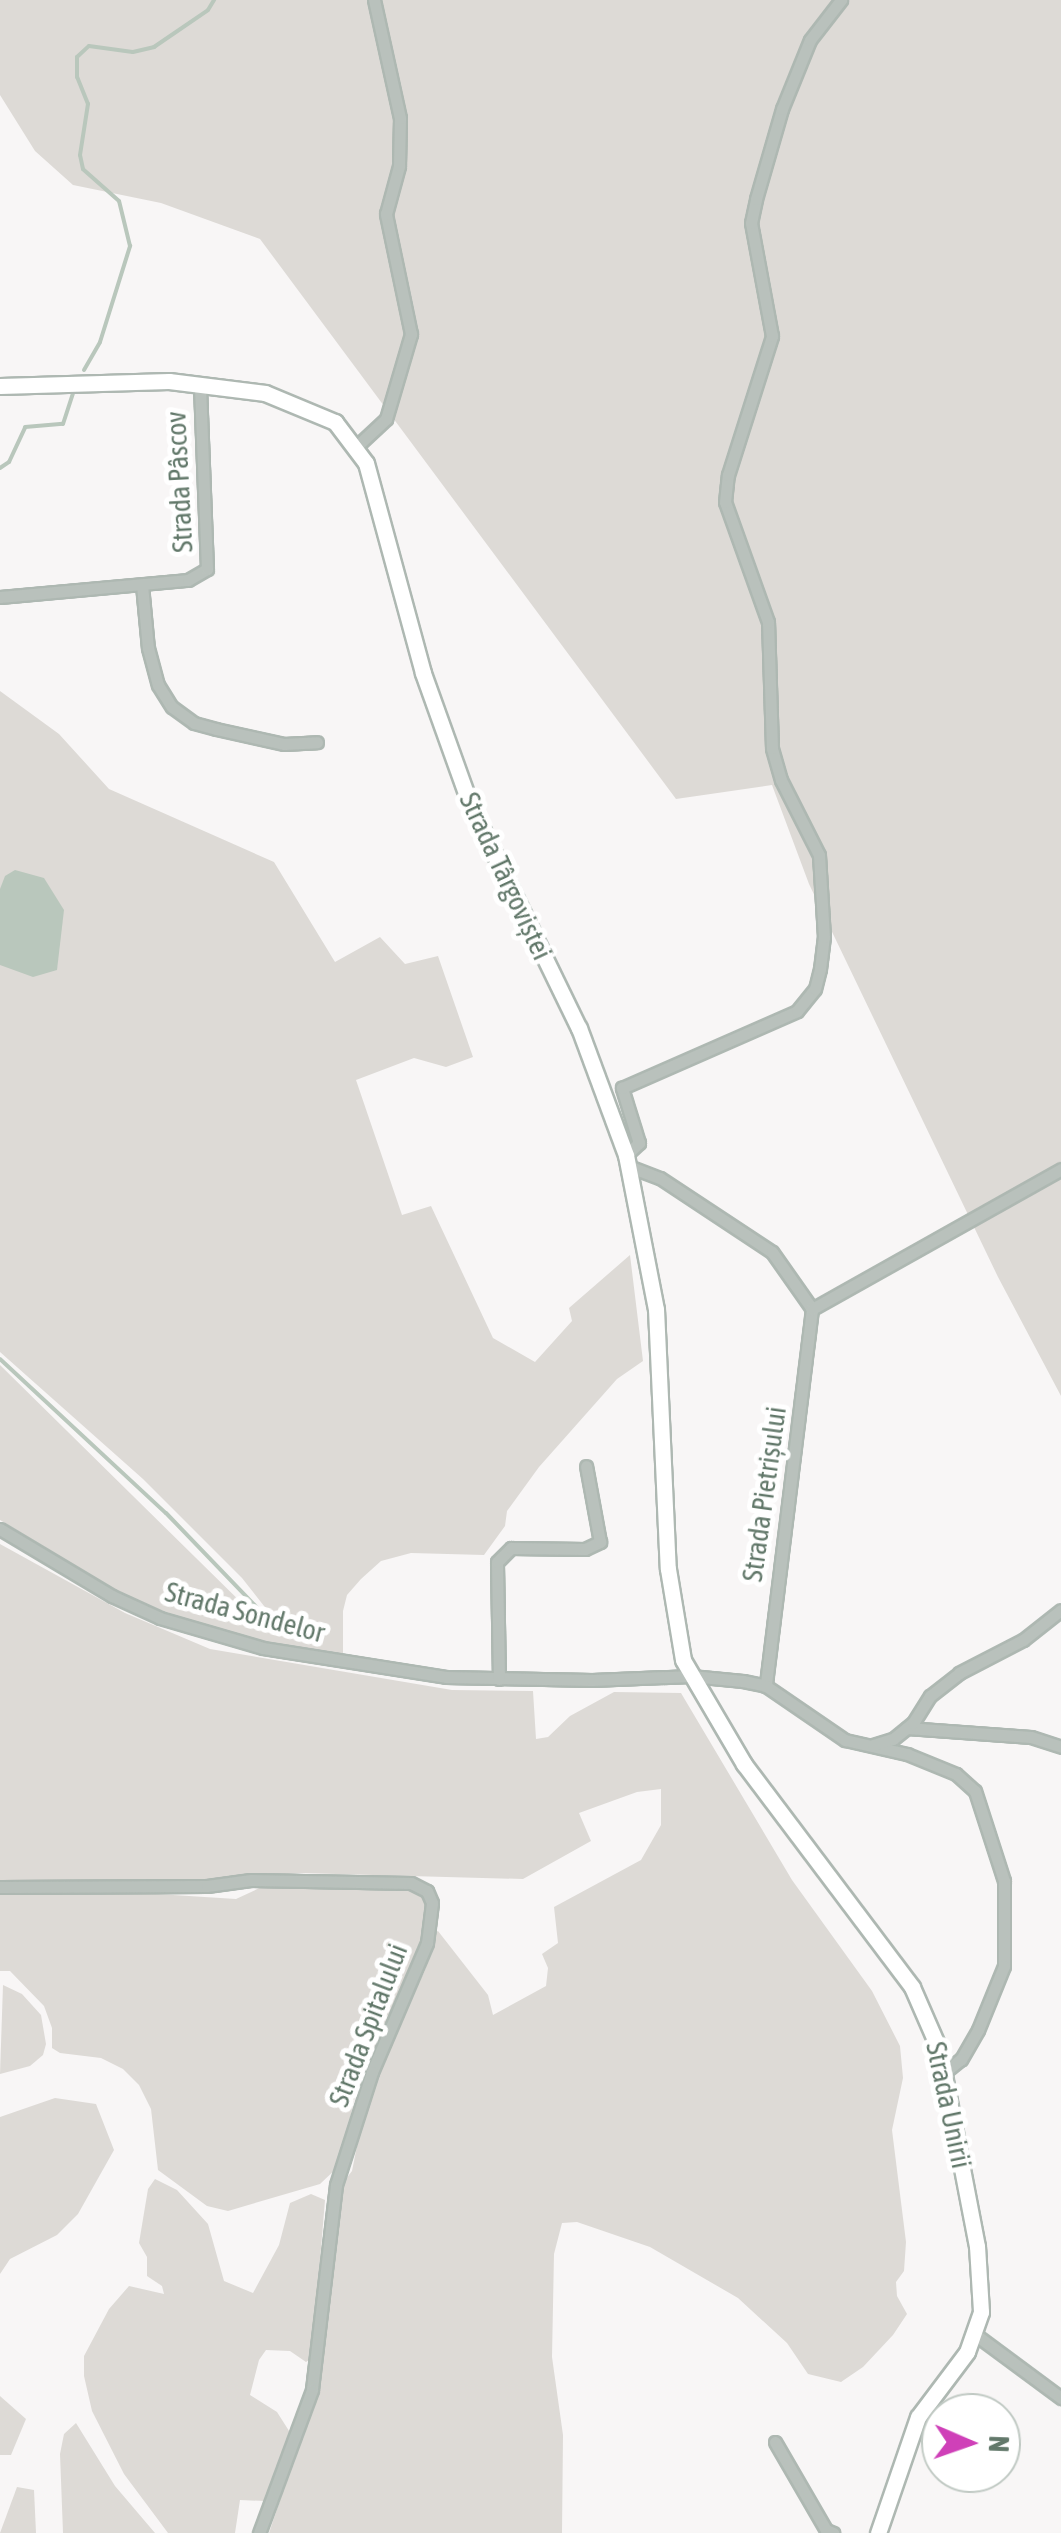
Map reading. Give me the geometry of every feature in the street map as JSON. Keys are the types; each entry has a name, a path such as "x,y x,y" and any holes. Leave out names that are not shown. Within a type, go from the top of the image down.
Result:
{"main road":[{"name":"Strada Târgoviștei","path":"0,386 135,380 200,383 264,393 304,405 335,422 357,446 372,482 423,673 470,804 579,1028 627,1161 658,1328 671,1607 691,1676"},
{"name":"Strada Unirii","path":"691,1676 761,1789 912,1987 934,2031 978,2258 981,2312 976,2335"},
{"path":"878,2533 918,2416 976,2335"}],"street":[{"path":"357,446 386,419 411,334 386,214 400,166 400,118 374,0"},
{"path":"606,1097 797,1011 815,990 820,969 824,937 819,855 781,780 772,748 768,622 725,502 728,475 772,336 752,223 756,199 782,109 810,40 841,0"},
{"name":"Strada Pâscov","path":"0,597 188,580 208,569 200,383"},
{"name":"Strada Pâscov","path":"142,585 148,648 158,685 172,707 194,723 216,729 284,744 318,742"},
{"path":"622,1088 638,1143 627,1161 660,1178 772,1252 812,1309 1061,1169"},
{"name":"Strada Pietrișului","path":"766,1686 812,1309"},
{"path":"498,1679 497,1562 511,1548 585,1549 600,1542 586,1466"},
{"name":"Strada Sondelor","path":"0,1530 112,1596 211,1635 359,1666 498,1679 691,1676"},
{"path":"691,1676 766,1686 826,1732 860,1745 873,1745 893,1740 908,1728 930,1696 948,1682 1023,1640 1061,1610"},
{"path":"908,1728 1031,1737 1061,1747"},
{"path":"873,1745 939,1764 975,1791 1004,1882 1004,1966 978,2030 960,2059 945,2072"},
{"name":"Strada Spitalului","path":"0,1888 207,1886 269,1880 398,1883 420,1886 432,1903 427,1942 368,2083 336,2185 312,2390 259,2533"},
{"path":"976,2335 1061,2398"},
{"path":"775,2442 826,2530 833,2533"}],"shaded area":[{"path":"0,0 1061,0 1061,1396 998,1277 809,884 772,785 676,799 260,239 161,203 73,185 35,151 0,95"},
{"path":"0,691 59,734 109,789 274,862 335,962 380,937 405,964 438,956 473,1057 446,1067 414,1058 356,1080 402,1215 431,1206 493,1338 535,1362 572,1321 569,1308 630,1255 643,1361 617,1379 539,1467 507,1511 505,1526 484,1555 411,1553 381,1561 361,1579 347,1595 343,1611 343,1654 234,1636 132,1600 0,1520 0,1365 264,1625 275,1620 242,1578 143,1479 0,1352"},
{"path":"15,870 44,878 64,910 57,970 33,977 0,965 0,889 5,876"},
{"path":"0,1544 125,1613 210,1649 452,1690 533,1691 536,1739 548,1737 570,1716 614,1692 681,1693 792,1880 872,1991 900,2046 903,2078 892,2130 906,2242 904,2271 896,2282 897,2296 907,2314 893,2335 863,2367 841,2382 808,2374 787,2343 738,2298 650,2247 577,2222 562,2223 554,2254 552,2357 563,2435 562,2533 269,2533 318,2387 342,2184 352,2171 368,2091 425,1970 434,1933 438,1931 488,1995 493,2015 546,1986 548,1968 542,1954 558,1943 554,1907 641,1860 661,1825 661,1789 637,1792 579,1813 591,1841 523,1879 300,1873 206,1881 0,1881"},
{"path":"268,1884 403,1887 421,1896 426,1906 426,1936 355,2097 339,2166 320,2184 228,2211 207,2206 158,2170 151,2109 139,2085 123,2069 101,2058 60,2053 52,2048 52,2028 44,2006 10,1971 0,1971 0,1895 126,1892 236,1899"},
{"path":"3,1985 22,1994 41,2015 46,2044 43,2055 30,2066 0,2074"},
{"path":"55,2098 96,2104 114,2150 78,2214 57,2235 10,2259 0,2274 0,2117"},
{"path":"155,2179 177,2190 208,2224 224,2281 253,2293 279,2245 290,2203 311,2194 325,2200 312,2358 306,2362 290,2351 266,2350 259,2360 250,2395 277,2412 291,2434 265,2501 240,2500 235,2533 168,2533 124,2474 92,2411 84,2376 84,2356 109,2309 129,2286 164,2294 162,2286 147,2276 147,2257 139,2243 148,2189"},
{"path":"0,2396 26,2419 11,2455 0,2455"},
{"path":"76,2423 115,2486 155,2533 63,2533 60,2454 64,2434"},
{"path":"17,2487 34,2490 36,2533 0,2533"}],"waterway":[{"path":"84,370 100,342 130,246 119,201 83,169 80,155 88,104 77,77 77,57 89,46 133,52 154,47 208,10 214,0"},
{"path":"0,468 9,462 25,427 63,424 73,394"},
{"path":"0,1359 166,1513 265,1616"}]}
